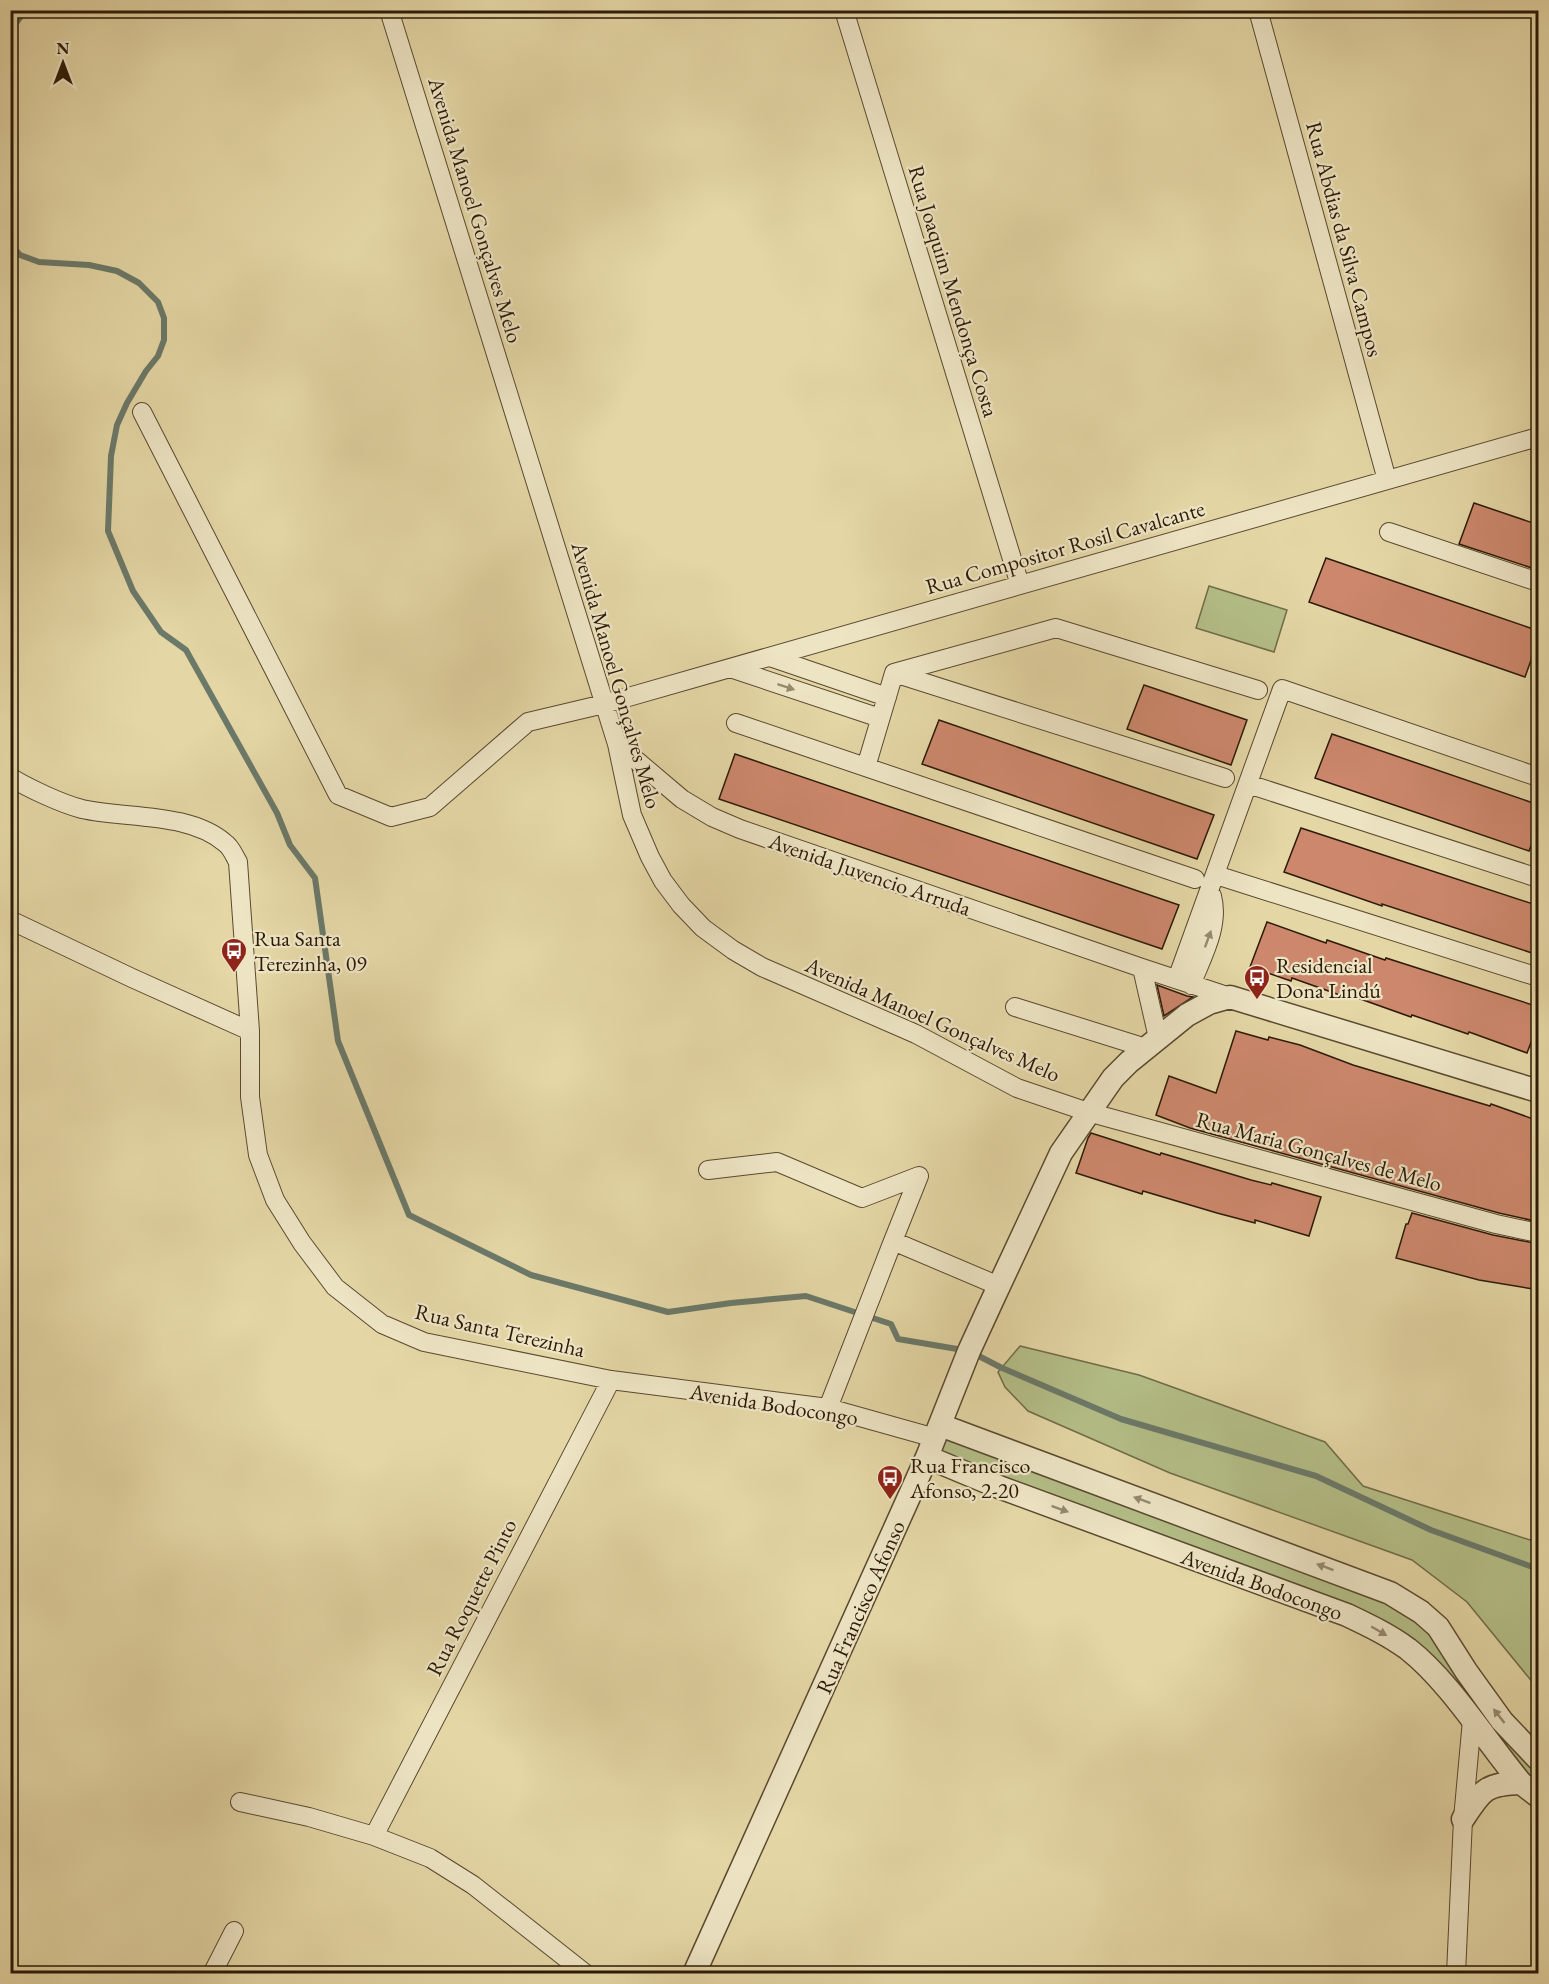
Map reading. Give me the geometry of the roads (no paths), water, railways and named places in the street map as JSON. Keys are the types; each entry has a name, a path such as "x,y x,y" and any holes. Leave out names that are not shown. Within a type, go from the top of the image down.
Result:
{"street":[{"name":"Avenida Manoel Gonçalves Melo","path":"389,10 617,744 632,815 663,881 681,905 703,927 733,950 762,967 916,1034 1017,1088 1088,1112"},
{"name":"Rua Joaquim Mendonça Costa","path":"844,10 1020,585"},
{"name":"Rua Abdias da Silva Campos","path":"1258,10 1387,480"},
{"name":"Rua Compositor Rosil Cavalcante","path":"142,412 338,795 391,816 430,807 528,722 604,704 1539,436"},
{"path":"1389,532 1539,582"},
{"path":"894,673 1056,628 1258,690"},
{"path":"770,657 887,697"},
{"path":"730,668 880,718"},
{"path":"866,767 894,673"},
{"path":"894,673 1225,778"},
{"path":"1184,982 1213,883 1282,689 1539,777"},
{"path":"736,723 1196,879"},
{"name":"Avenida Juvencio Arruda","path":"617,744 682,799 712,817 741,829 1230,997"},
{"name":"Rua Santa Terezinha","path":"10,777 81,808 185,823 210,832 227,844 238,862 250,1031 250,1096 258,1155 276,1200 302,1243 335,1287 382,1324 424,1342 610,1380"},
{"path":"1248,784 1539,878"},
{"path":"1213,883 1539,977"},
{"path":"10,920 250,1031"},
{"path":"1015,1007 1152,1043 1142,968"},
{"path":"1230,997 1539,1092"},
{"name":"Rua Francisco Afonso","path":"694,1974 934,1440 969,1351 1061,1153 1113,1078 1152,1043 1197,1009 1230,997"},
{"name":"Rua Maria Gonçalves de Melo","path":"1088,1112 1496,1224 1539,1233"},
{"path":"708,1170 777,1162 862,1198 919,1176 828,1408"},
{"path":"893,1241 999,1286"},
{"name":"Avenida Bodocongo","path":"610,1380 828,1408 934,1440 1390,1593 1421,1612 1438,1627 1502,1721 1539,1759"},
{"name":"Rua Roquette Pinto","path":"374,1836 610,1380"},
{"name":"Avenida Bodocongo","path":"934,1440 999,1487 1280,1590 1377,1629 1408,1649 1429,1668 1530,1790"},
{"path":"1456,1974 1463,1819 1472,1720"},
{"path":"1463,1819 1479,1796 1487,1789 1499,1784 1530,1790"},
{"path":"240,1802 309,1817 374,1836 430,1858 473,1885 586,1974"},
{"path":"212,1974 234,1931"}],"waterway":[{"path":"10,31 26,10"},
{"path":"10,244 20,255 39,262 89,265 117,271 139,283 158,302 164,318 164,340 158,356 146,371 117,425 111,456 108,531 133,591 161,632 186,650 277,813 290,845 315,878 338,1041 409,1215 531,1275 668,1312 806,1296 891,1324 898,1339 969,1351 1002,1368 1121,1419 1316,1476 1431,1530 1538,1569"}],"place":[{"name":"Rua Santa Terezinha, 09","path":"234,974"},
{"name":"Residencial Dona Lindú","path":"1257,1001"},
{"name":"Rua Francisco Afonso, 2-20","path":"890,1501"}]}
